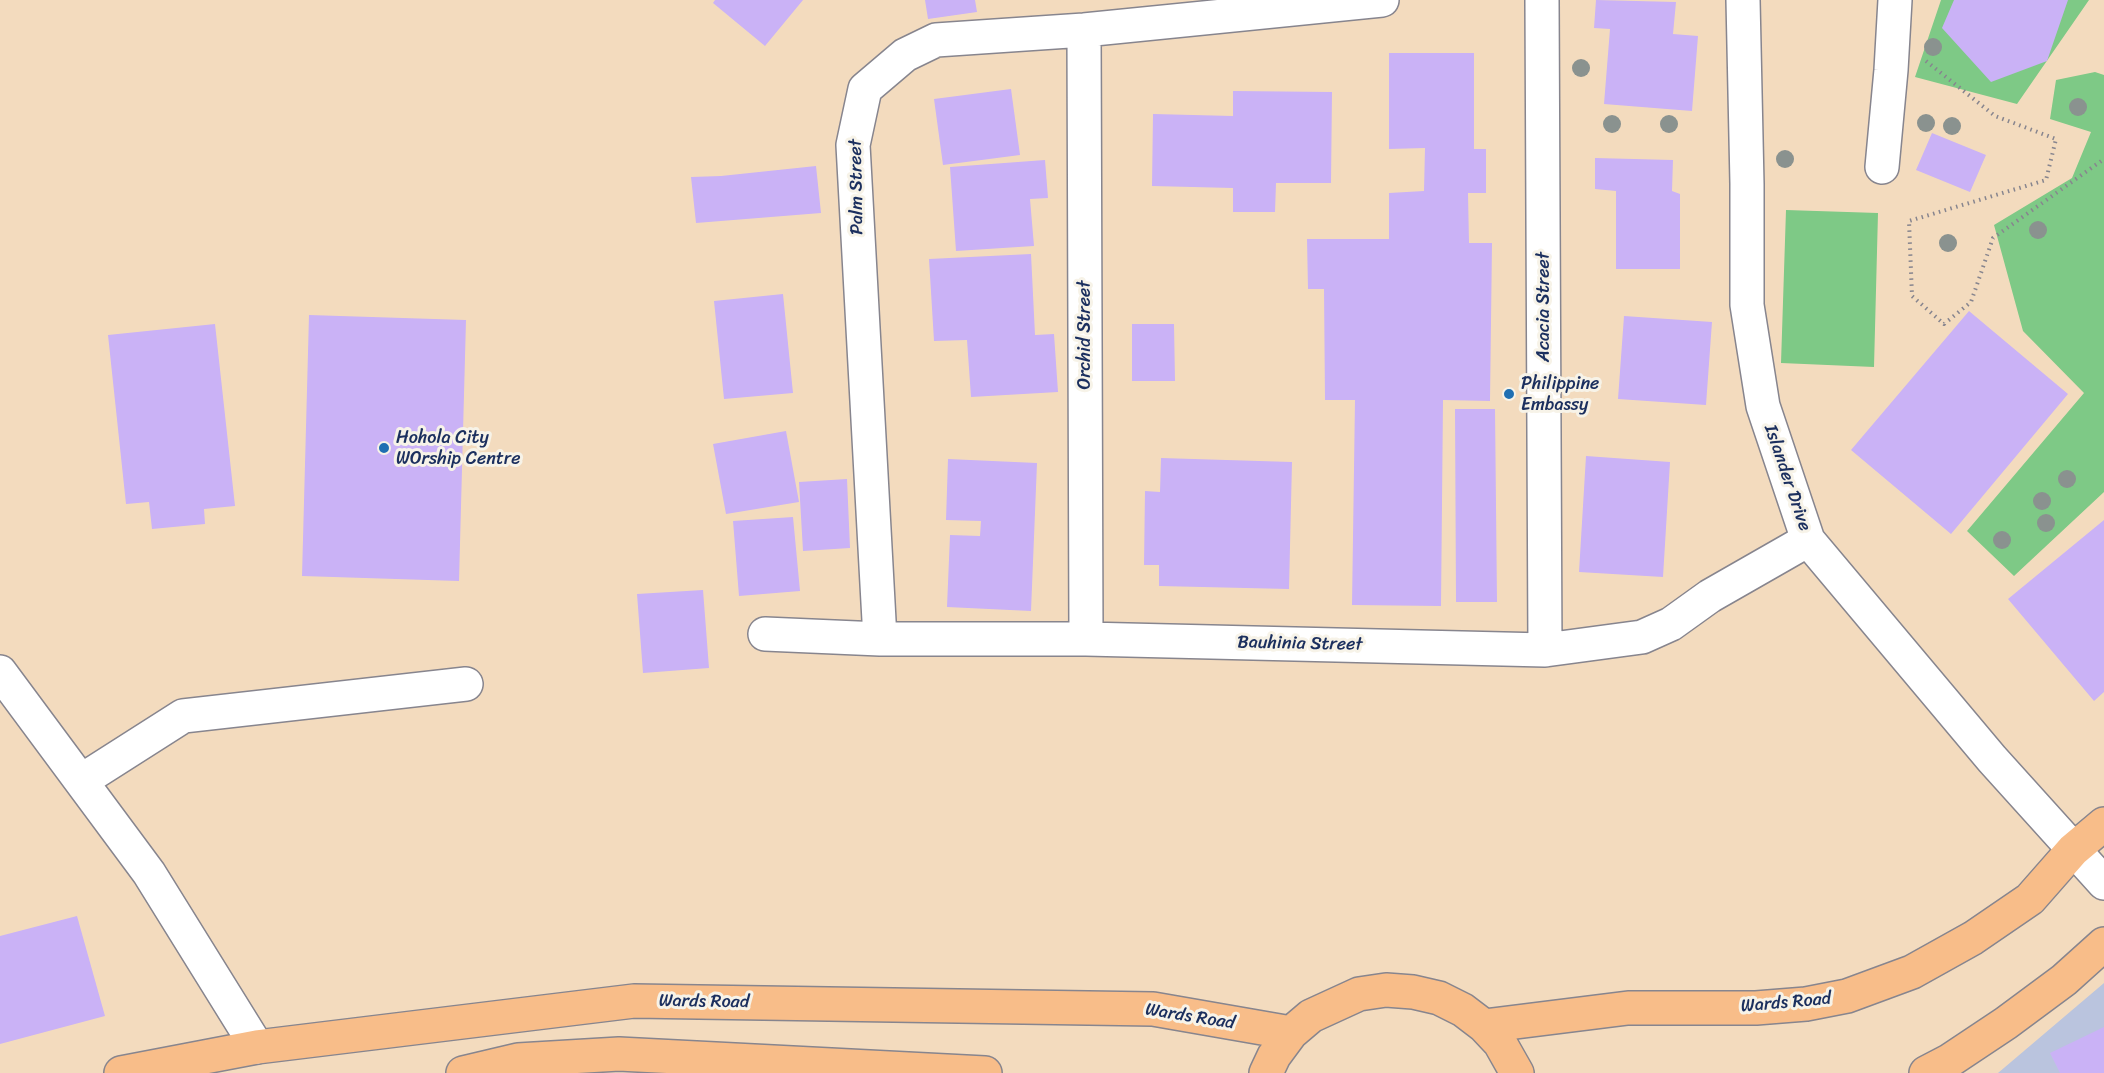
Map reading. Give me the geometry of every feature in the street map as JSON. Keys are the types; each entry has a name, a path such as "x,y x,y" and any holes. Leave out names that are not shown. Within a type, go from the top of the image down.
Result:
{"main road":[{"name":"Wards Road","path":"1484,1026 1628,1008 1756,1008 1806,1004 1846,996 1912,972 1973,938 2030,899 2073,850 2104,824"},
{"path":"1926,1073 1949,1061 2006,1023 2064,980 2104,944"},
{"path":"1266,1073 1274,1056 1291,1034 1311,1016 1359,994 1386,990 1413,992 1439,999 1463,1010 1484,1026 1500,1043 1517,1073"},
{"name":"Wards Road","path":"121,1073 256,1047 634,1001 1153,1009 1291,1034"},
{"path":"477,1071 518,1060 619,1054 985,1073"}],"street":[{"name":"Palm Street","path":"880,639 853,145 865,89 905,55 936,39 1084,30 1382,0"},
{"name":"Acacia Street","path":"1542,0 1545,650"},
{"name":"Islander Drive","path":"1743,0 1746,305 1762,406 1808,540 1992,759 2104,883"},
{"path":"1882,166 1890,90 1895,0"},
{"name":"Orchid Street","path":"1084,30 1086,639"},
{"name":"Bauhinia Street","path":"765,634 880,639 1086,639 1545,650 1642,637 1671,624 1710,596 1808,540"},
{"path":"0,672 149,873 256,1047"},
{"path":"81,781 183,716 466,684"}],"path":[{"path":"1922,57 1995,116 2056,139 2046,180 1909,221 1912,296 1944,324 1971,302 1993,238 2104,159"}],"shaded area":[{"path":"2104,983 2104,1073 1998,1073"}],"green space":[{"path":"1941,0 2089,0 2017,104 1915,77"},
{"path":"2095,72 2104,75 2104,492 2014,576 1967,531 2084,393 2023,331 1994,225 2072,178 2091,132 2050,119 2056,80"},
{"path":"1786,210 1878,213 1874,367 1781,363"}],"building":[{"path":"715,0 803,0 765,46 713,3"},
{"path":"925,0 975,0 977,12 928,19"},
{"path":"1596,0 1676,2 1673,34 1698,36 1692,111 1604,104 1610,29 1594,28"},
{"path":"1954,0 2068,0 2047,61 1991,82 1942,28"},
{"path":"1389,53 1474,53 1474,149 1486,149 1486,193 1468,193 1469,243 1492,243 1490,401 1443,400 1441,606 1352,605 1355,400 1325,400 1324,289 1308,289 1307,239 1389,239 1389,193 1424,191 1425,148 1389,149"},
{"path":"1011,89 1020,155 943,165 934,99"},
{"path":"1233,91 1332,92 1331,183 1276,183 1275,212 1233,212 1233,188 1152,186 1153,114 1233,116"},
{"path":"1932,133 1986,155 1970,192 1916,170"},
{"path":"1595,158 1673,160 1672,191 1680,194 1680,269 1616,269 1616,191 1595,189"},
{"path":"1045,160 1048,198 1030,199 1034,246 956,251 950,167"},
{"path":"816,166 821,213 696,223 691,177"},
{"path":"1031,254 1035,335 1054,334 1058,392 971,397 967,340 934,341 929,259"},
{"path":"783,294 793,393 724,399 714,301"},
{"path":"1969,311 2068,394 1951,534 1851,450"},
{"name":"Hohola City WOrship Centre","path":"309,315 466,320 459,581 302,576"},
{"path":"1624,316 1712,322 1706,405 1618,399"},
{"path":"215,324 235,506 204,509 205,524 152,529 149,502 126,504 108,335"},
{"path":"1132,324 1174,324 1175,381 1132,381"},
{"path":"1455,409 1495,409 1497,602 1456,602"},
{"path":"786,431 799,502 726,514 713,444"},
{"path":"1586,456 1670,462 1663,577 1579,572"},
{"path":"1161,458 1292,462 1289,589 1159,586 1159,565 1144,565 1145,491 1160,492"},
{"path":"948,459 1037,463 1031,611 947,607 950,535 980,536 981,521 946,520"},
{"path":"847,479 850,548 803,551 799,482"},
{"path":"793,517 800,591 739,596 733,521"},
{"path":"2104,520 2104,692 2094,701 2008,599"},
{"path":"703,590 709,668 643,673 637,594"},
{"path":"77,916 105,1016 0,1044 0,936"},
{"path":"2104,1027 2104,1073 2060,1073 2050,1053"}],"place":[{"name":"Philippine Embassy","path":"1509,394"},
{"name":"Hohola City WOrship Centre","path":"384,448"}]}
